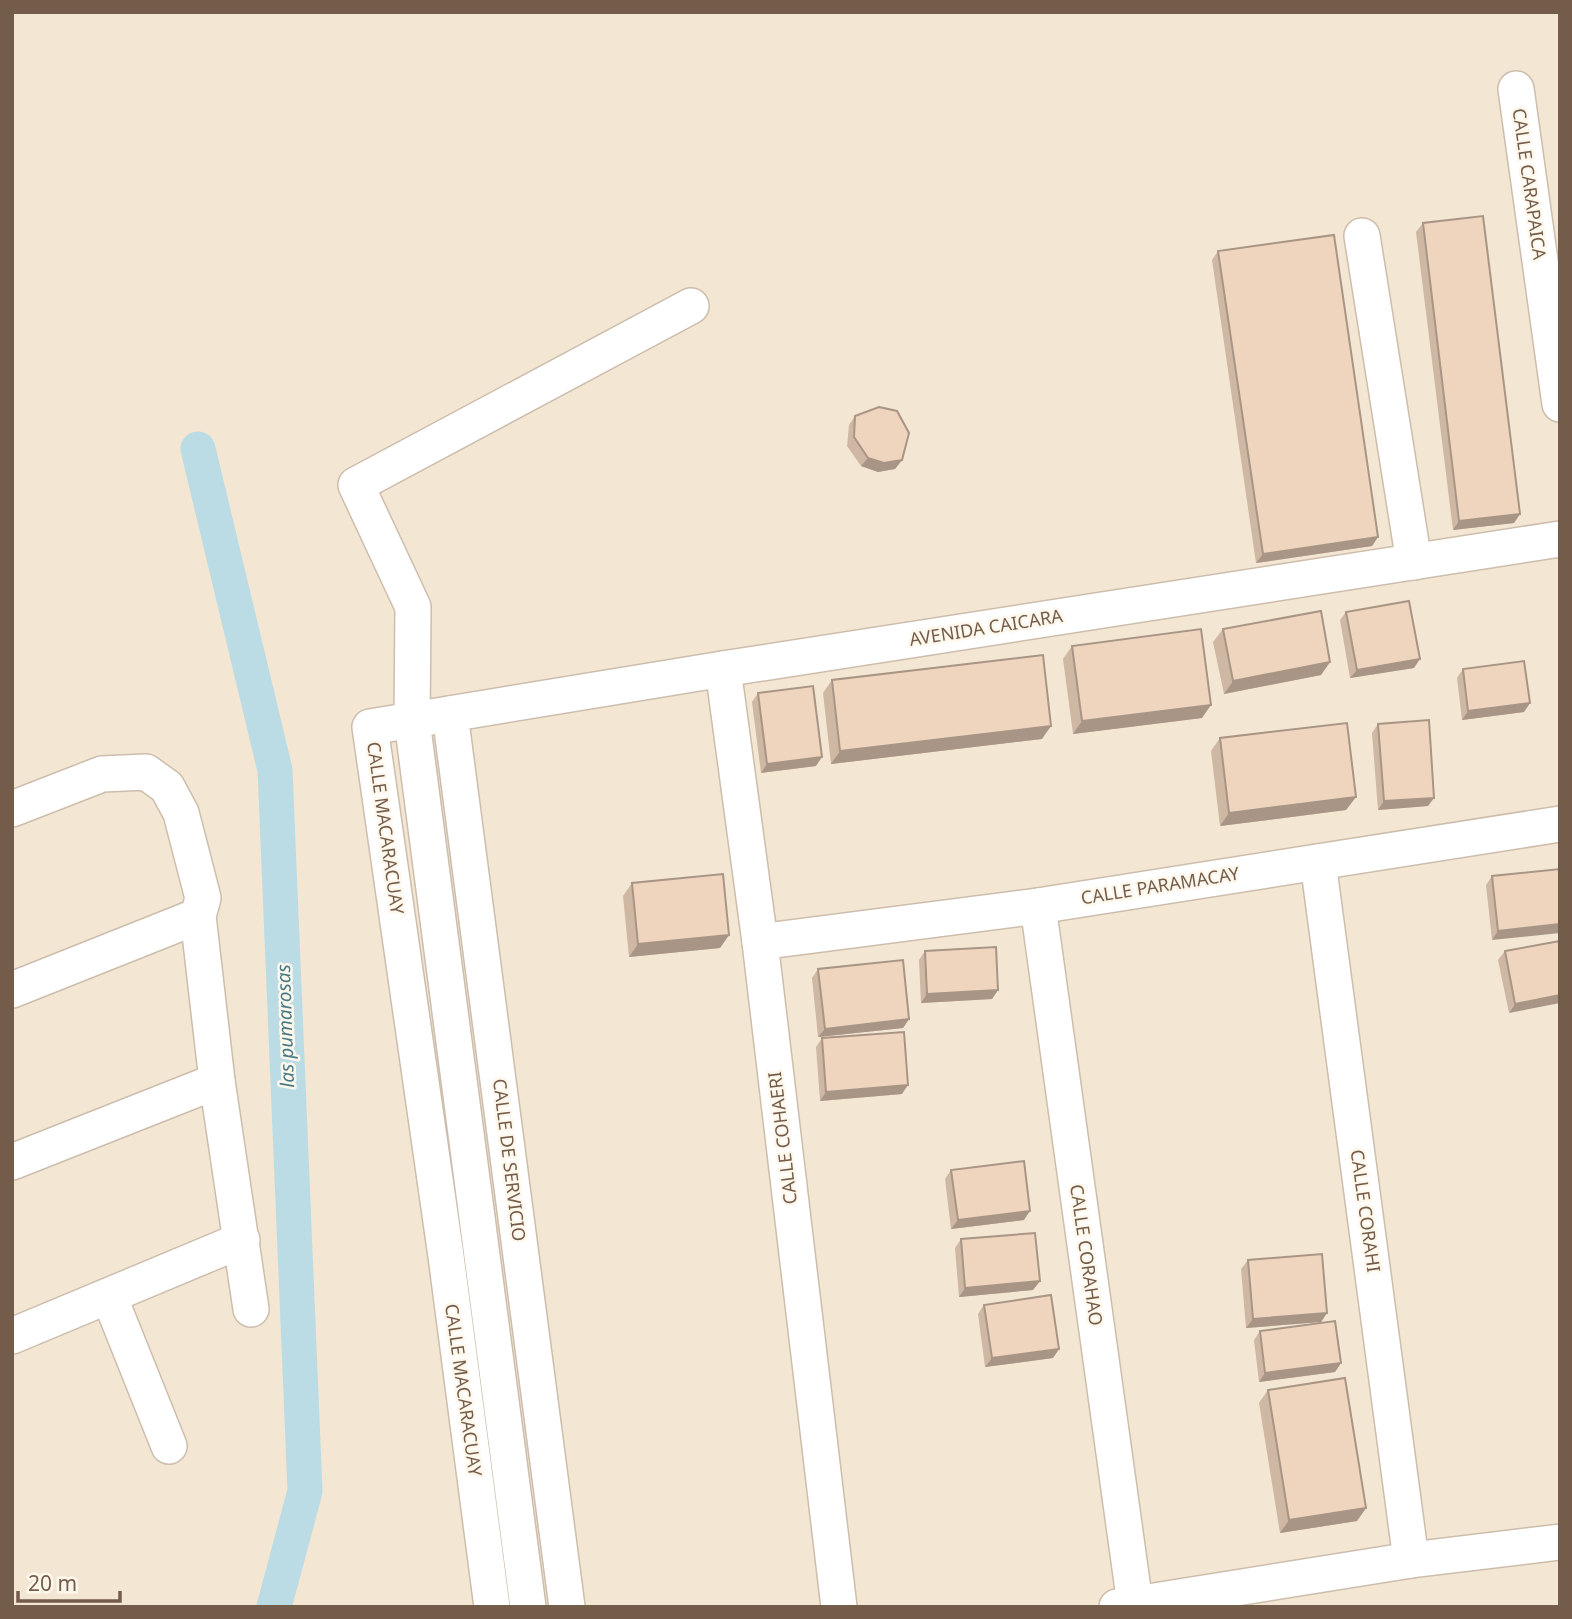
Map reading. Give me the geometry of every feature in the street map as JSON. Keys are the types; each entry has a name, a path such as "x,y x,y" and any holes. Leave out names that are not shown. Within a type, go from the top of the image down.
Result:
{"street":[{"name":"CALLE CARAPAICA","path":"1516,89 1560,404"},
{"path":"1362,236 1414,562"},
{"path":"412,721 413,607 356,485 691,306"},
{"name":"AVENIDA CAICARA","path":"412,721 723,669 1560,539"},
{"name":"CALLE COHAERI","path":"723,669 760,942 839,1607"},
{"name":"CALLE DE SERVICIO","path":"450,714 568,1607"},
{"name":"CALLE MACARACUAY","path":"492,1607 370,727 412,721 527,1607"},
{"path":"12,809 102,774 145,772 167,787 181,813 203,898 198,916 217,1081 251,1309"},
{"name":"CALLE PARAMACAY","path":"760,942 1038,906 1560,824"},
{"name":"CALLE CORAHI","path":"1318,862 1411,1560"},
{"name":"CALLE CORAHAO","path":"1038,906 1126,1606"},
{"path":"12,990 198,916"},
{"path":"12,1163 217,1081"},
{"path":"12,1336 242,1240"},
{"path":"109,1296 169,1446"},
{"path":"1126,1606 1411,1560 1560,1542"}],"shaded area":[{"path":"12,12 1560,12 1560,1607 12,1607"}],"building":[{"path":"1483,216 1520,514 1459,521 1423,223"},
{"path":"1334,235 1378,537 1263,554 1218,251"},
{"path":"879,407 897,411 909,433 902,460 884,463 868,458 854,437 855,416"},
{"path":"1409,601 1420,659 1357,670 1346,612"},
{"path":"1321,611 1330,662 1233,681 1223,629"},
{"path":"1201,629 1211,705 1082,721 1072,646"},
{"path":"1043,655 1051,726 840,751 832,680"},
{"path":"1524,661 1530,703 1468,711 1463,669"},
{"path":"813,686 822,757 767,764 758,693"},
{"path":"1429,720 1434,798 1384,801 1378,724"},
{"path":"1347,723 1356,797 1229,813 1220,738"},
{"path":"1560,869 1560,924 1498,931 1492,876"},
{"path":"723,874 729,935 638,944 632,883"},
{"path":"1560,941 1560,995 1515,1004 1505,951"},
{"path":"996,947 998,990 927,994 925,951"},
{"path":"903,960 909,1019 825,1029 818,969"},
{"path":"904,1032 908,1085 826,1092 822,1038"},
{"path":"1024,1161 1030,1211 958,1220 951,1170"},
{"path":"1035,1233 1040,1281 965,1288 961,1239"},
{"path":"1322,1254 1327,1313 1253,1319 1248,1260"},
{"path":"1051,1295 1059,1349 992,1358 984,1305"},
{"path":"1335,1321 1341,1363 1265,1373 1260,1331"},
{"path":"1345,1378 1366,1508 1289,1520 1268,1390"}],"waterway":[{"name":"las pumarosas","path":"198,449 275,770 305,1491 274,1607"}]}
